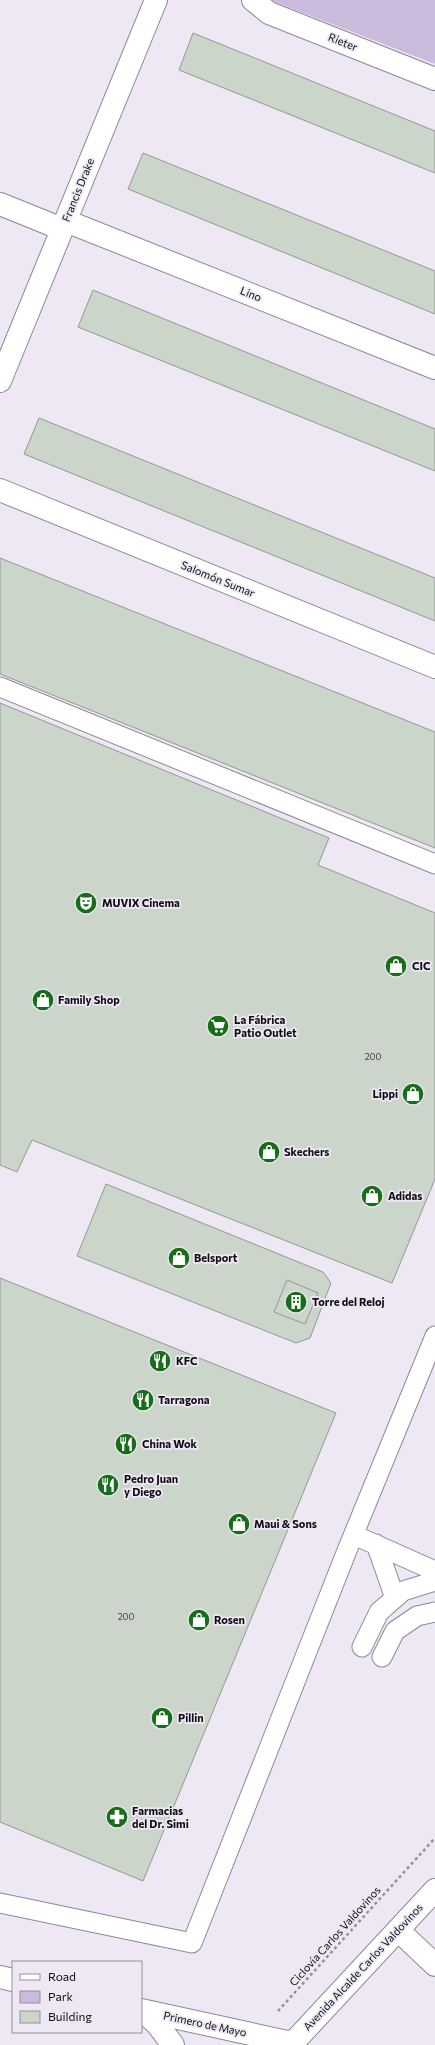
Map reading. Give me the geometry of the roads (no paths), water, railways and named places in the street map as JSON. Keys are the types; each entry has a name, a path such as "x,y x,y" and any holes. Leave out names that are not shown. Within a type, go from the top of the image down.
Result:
{"street":[{"name":"Francis Drake","path":"0,380 156,0"},
{"name":"Rieter","path":"253,0 269,13 435,79"},
{"name":"Lino","path":"0,204 64,225 435,368"},
{"name":"Salomón Sumar","path":"0,490 435,667"},
{"name":"Avenida Alcalde Carlos Valdovinos","path":"292,2044 435,1890"},
{"path":"398,1930 435,1965"},
{"path":"0,1976 12,1980"},
{"path":"142,2011 157,2024 173,2045"},
{"name":"Primero de Mayo","path":"142,2011 257,2035 292,2044"}],"lane":[{"path":"0,687 435,864"},
{"path":"0,1903 192,1943 354,1534 435,1336"},
{"path":"354,1534 435,1571"},
{"path":"376,1544 395,1598"},
{"path":"362,1647 379,1612 403,1591 435,1581"},
{"path":"382,1657 395,1631 417,1616 435,1612"}],"place":[{"name":"MUVIX Cinema","path":"86,903"},
{"name":"CIC","path":"396,966"},
{"name":"Family Shop","path":"43,1000"},
{"name":"La Fábrica Patio Outlet","path":"218,1026"},
{"name":"Lippi","path":"413,1094"},
{"name":"Skechers","path":"269,1152"},
{"name":"Adidas","path":"372,1196"},
{"name":"Belsport","path":"179,1258"},
{"name":"Torre del Reloj","path":"296,1302"},
{"name":"KFC","path":"160,1361"},
{"name":"Tarragona","path":"143,1400"},
{"name":"China Wok","path":"126,1444"},
{"name":"Pedro Juan y Diego","path":"108,1485"},
{"name":"Maui & Sons","path":"239,1524"},
{"name":"Rosen","path":"199,1620"},
{"name":"Pillin","path":"162,1718"},
{"name":"Farmacias del Dr. Simi","path":"117,1817"}]}
